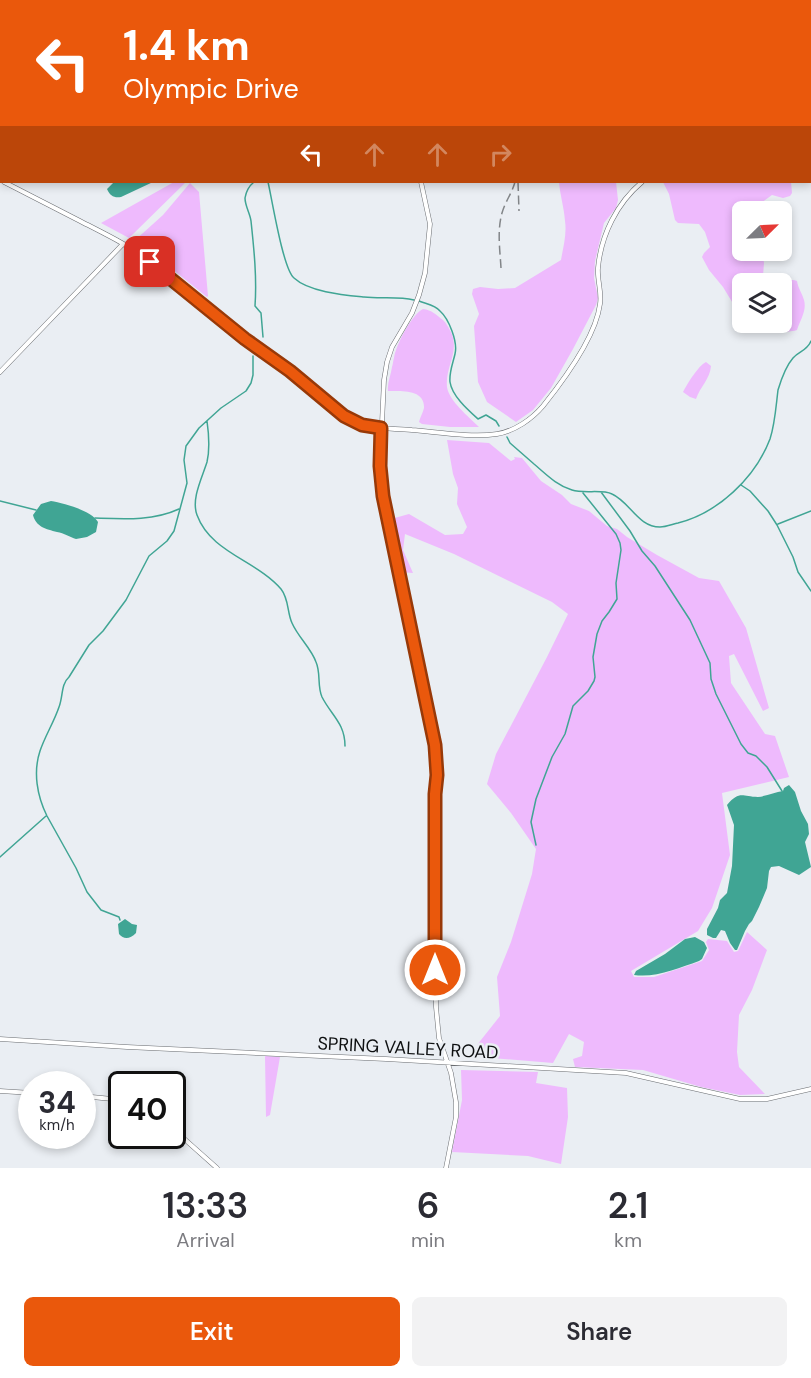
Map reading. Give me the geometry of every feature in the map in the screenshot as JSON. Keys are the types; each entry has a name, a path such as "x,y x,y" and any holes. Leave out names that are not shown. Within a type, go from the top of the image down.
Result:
{"street":[{"path":"8,183 123,244 150,262 344,416 362,425 381,428 466,434 498,434 528,421 562,381 584,348 601,303 598,269 608,230 617,210 641,183"},
{"path":"421,183 430,224 425,273 414,307 392,346 387,363 384,380 380,466 383,496 435,745 437,1024 451,1073 456,1102 456,1117 446,1168"},
{"path":"0,372 123,244"},
{"name":"SPRING VALLEY ROAD","path":"0,1039 626,1073 740,1099 766,1099 811,1089"},
{"path":"436,1063 443,1048"},
{"path":"451,1073 453,1068 460,1064"},
{"path":"0,1090 18,1092"},
{"path":"186,1140 217,1168"}],"shaded area":[{"path":"113,183 151,183 121,197 114,197 107,189"},
{"path":"172,183 185,183 129,238 101,223"},
{"path":"190,183 199,192 207,297 147,249 133,242 163,215"},
{"path":"559,183 616,183 618,200 616,208 604,223 595,261 594,278 598,298 596,305 551,388 533,410 516,422 487,402 478,382 474,326 479,314 472,294 473,289 480,287 515,288 561,260 565,226"},
{"path":"664,183 791,183 790,196 783,198 772,195 764,201 732,201 732,261 764,261 764,263 763,273 732,273 732,302 702,257 710,247 705,232 699,224 678,223 675,220 669,194"},
{"path":"792,280 797,281 805,304 797,330 793,331"},
{"path":"423,309 443,320 451,332 454,346 447,387 451,398 479,427 422,424 419,422 424,408 421,397 411,392 388,391 395,352 405,330"},
{"path":"706,362 711,366 709,375 696,399 690,397 683,392"},
{"path":"447,440 489,443 511,461 515,459 514,457 522,458 541,481 571,504 589,511 607,526 617,529 657,555 699,578 719,581 746,628 769,708 763,711 734,654 729,656 731,683 765,734 775,736 789,777 722,793 730,855 712,908 698,931 631,971 634,977 654,977 702,961 709,950 706,942 708,939 727,941 734,952 738,951 747,932 767,950 752,990 739,1015 737,1052 739,1067 765,1094 740,1095 701,1087 643,1070 575,1067 573,1059 582,1056 584,1042 569,1034 553,1063 479,1057 477,1045 500,1016 497,977 511,942 532,874 536,849 487,784 496,754 568,614 552,602 454,554 405,534 403,550 413,573 400,572 391,519 409,514 445,535 463,534 467,527 457,504 458,488"},
{"path":"51,501 90,514 98,522 96,532 76,539 39,525 33,515 41,504"},
{"path":"789,785 795,792 808,824 809,834 805,842 811,867 799,875 779,866 771,867 767,888 759,907 735,950 725,931 721,930 716,938 707,935 707,929 720,900 727,893 732,866 734,825 727,805 735,797 741,795 758,797 783,791"},
{"path":"125,919 137,925 136,933 132,937 127,938 119,934 118,924"},
{"path":"695,937 704,942 707,948 699,961 659,974 634,975 636,971 685,939"},
{"path":"265,1056 280,1057 270,1115 266,1117"},
{"path":"461,1070 538,1072 536,1083 567,1088 568,1117 561,1164 528,1156 452,1152 462,1100"}],"waterway":[{"path":"253,183 245,198 253,242 255,306 261,313 263,337"},
{"path":"268,183 286,262 290,272 300,283 327,292 347,295 414,300"},
{"path":"419,301 438,309 447,319 452,331 456,349 450,382 454,392 478,419 486,415 496,421 499,426"},
{"path":"507,437 510,443 561,485 577,491 612,494 640,519 652,526 662,527 678,523 693,518 721,502 745,480 755,467 770,439 778,390 784,373 793,358 811,341"},
{"path":"120,920 119,917 101,910 87,892 47,816 37,784 38,759 59,707 66,680 89,645 103,631 126,600 149,556 167,541 174,531 187,483 184,460 186,446 199,428 221,408 246,391 253,375 253,356"},
{"path":"207,421 209,452 196,495 197,515 213,539 271,579 284,593 292,623 316,662 322,697 343,731 345,746"},
{"path":"741,485 750,491 768,511 793,557 798,572 811,591"},
{"path":"601,492 655,566 690,620 710,663 711,679 716,694 741,744 748,753 756,756 767,767 782,791"},
{"path":"536,845 531,822 536,799 552,757 565,734 573,706 588,691 594,681 593,657 597,634 602,621 617,599 616,583 620,543 616,534 583,493"},
{"path":"0,501 36,510"},
{"path":"95,518 127,519 159,516 179,509"},
{"path":"778,524 811,511"},
{"path":"0,857 46,816"}],"railway":[{"path":"501,268 500,220 515,183"},
{"path":"518,183 519,211"}],"route":[{"path":"150,262 344,416 362,425 381,428 380,466 383,496 435,745 437,775 435,794 435,970"}]}
